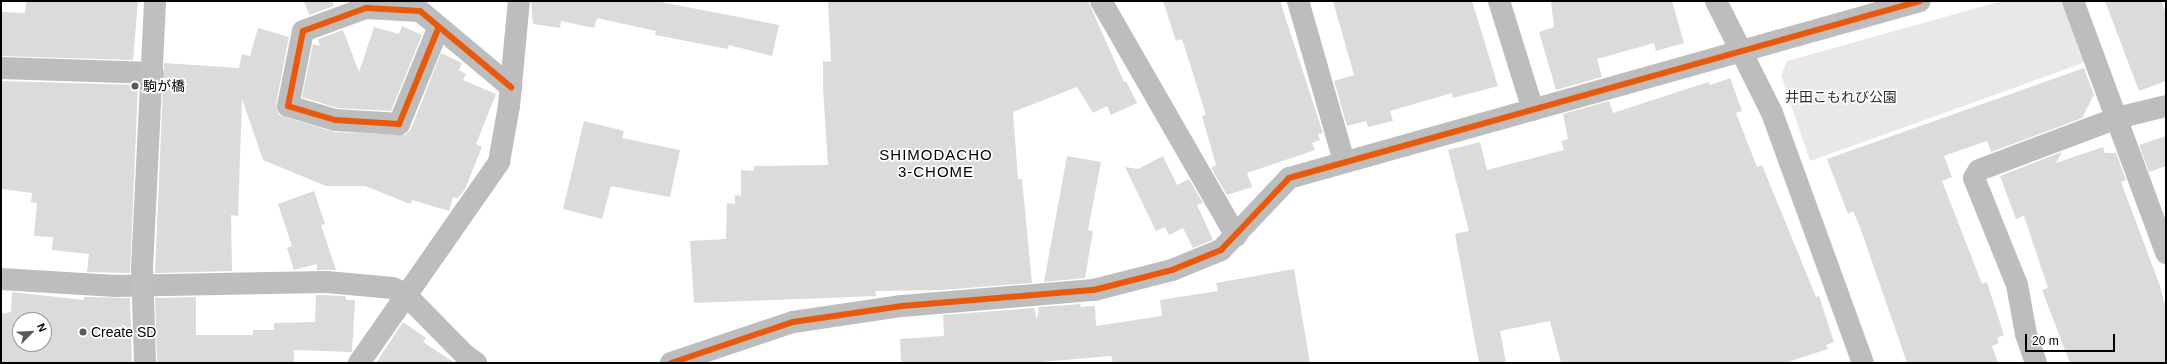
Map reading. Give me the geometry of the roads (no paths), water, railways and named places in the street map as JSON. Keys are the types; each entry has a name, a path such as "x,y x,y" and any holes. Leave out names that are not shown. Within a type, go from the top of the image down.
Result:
{"street":[{"path":"145,363 144,285 155,1"},
{"path":"359,363 500,162 511,87 519,1"},
{"path":"1101,1 1236,236"},
{"path":"1298,1 1344,161"},
{"path":"1499,1 1533,110"},
{"path":"1716,1 1742,50 1772,113 1863,363"},
{"path":"671,363 793,322 902,306 1094,290 1172,270 1221,250 1290,178 1344,161 1533,110 1920,1"},
{"path":"2073,1 2166,253"},
{"path":"438,29 399,124 335,120 288,106 303,31 366,8 420,12 438,29 455,38 511,87"},
{"path":"1,68 153,73"},
{"path":"2036,363 2026,334 2017,285 1974,178 1979,170 2117,118 2166,106"},
{"path":"1,279 116,286 327,282 393,288 406,296 465,355 476,363"}],"place":[{"name":"駒が橋","path":"135,86"},
{"name":"Create SD","path":"83,332"}],"district":[{"name":"SHIMODACHO 3-CHOME","path":"936,162"}],"park label":[{"name":"井田こもれび公園","path":"1841,97"}]}
